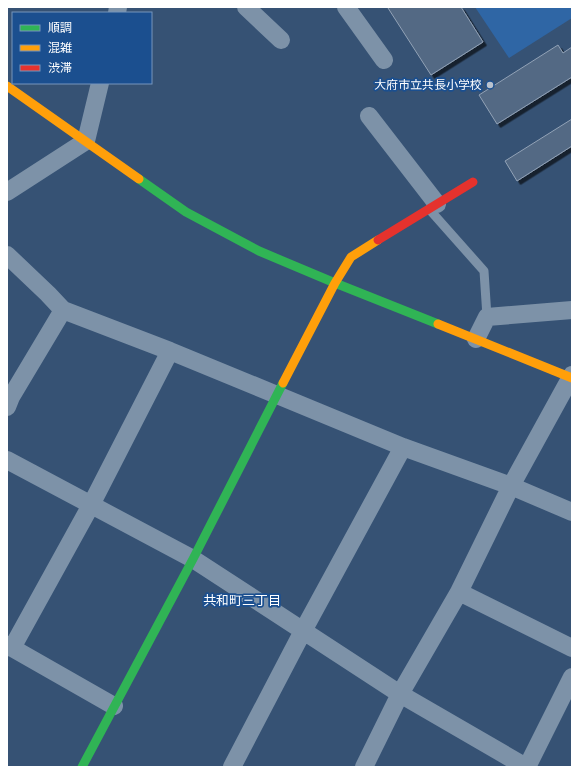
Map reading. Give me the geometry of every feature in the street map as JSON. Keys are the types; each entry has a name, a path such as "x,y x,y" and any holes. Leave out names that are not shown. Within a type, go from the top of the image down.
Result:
{"street":[{"path":"246,7 280,40"},
{"path":"346,7 384,60"},
{"path":"7,192 86,141 100,84"},
{"path":"7,86 186,212 259,251 335,283 572,377 511,486 459,592 400,694 364,767"},
{"path":"369,116 433,206"},
{"path":"82,767 193,559 335,283 351,257 473,182"},
{"path":"7,255 64,310 277,394 404,447 511,486 572,512"},
{"path":"8,400 64,310"},
{"path":"476,339 487,317 572,310"},
{"path":"114,706 10,647 91,505 170,351"},
{"path":"232,767 303,631 404,447"},
{"path":"7,460 193,559 400,694 527,767 572,677"},
{"path":"459,592 572,648"}],"lane":[{"path":"433,206 484,271 487,317"}],"shaded area":[{"path":"475,7 572,7 572,18 509,58"}],"building":[{"path":"461,7 483,42 431,75 388,8"},
{"path":"558,45 563,53 572,47 572,77 497,124 479,95"},
{"path":"572,119 572,146 517,181 505,161"}],"traffic: fast":[{"path":"139,179 186,212 259,251 438,324"},
{"path":"82,767 193,559 283,383"}],"traffic: slow":[{"path":"7,86 139,179"},
{"path":"283,383 335,283 351,257 378,240"},
{"path":"438,324 572,378"}],"traffic: jam":[{"path":"378,240 473,182"}],"place":[{"name":"大府市立共長小学校","path":"490,85"}],"district":[{"name":"共和町三丁目","path":"242,600"}]}
